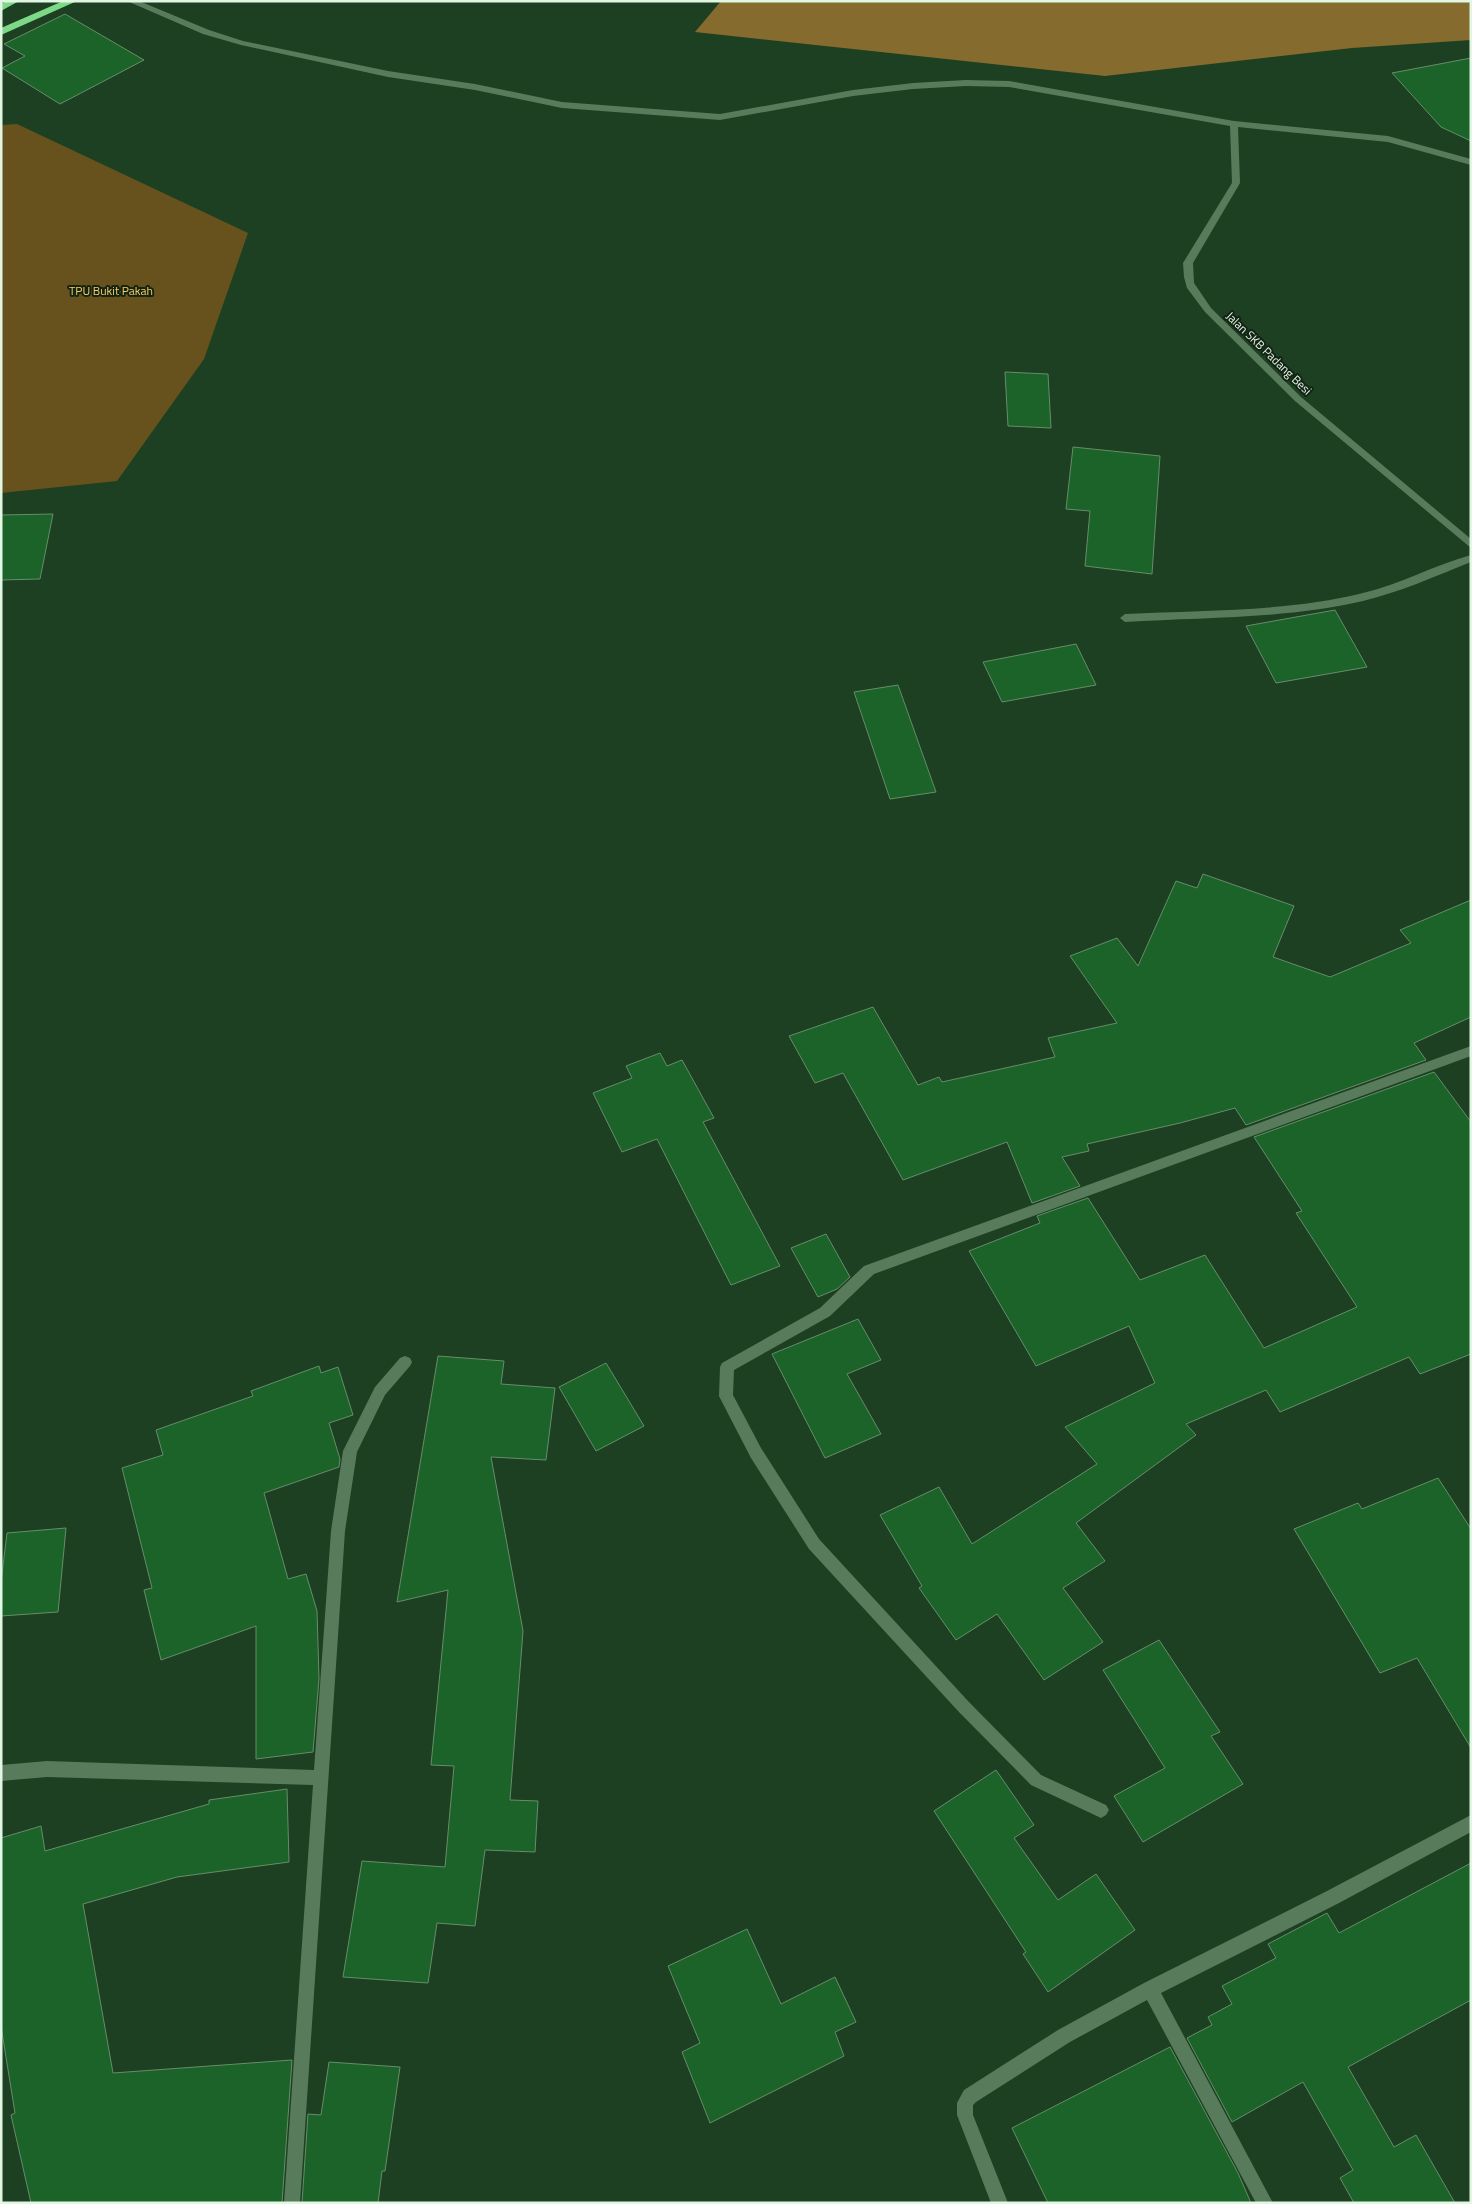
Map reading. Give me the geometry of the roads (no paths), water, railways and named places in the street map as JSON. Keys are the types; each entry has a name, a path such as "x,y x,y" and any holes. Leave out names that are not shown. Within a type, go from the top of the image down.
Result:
{"highway":[{"path":"1,8 14,1"},
{"path":"1,32 72,1"}],"street":[{"path":"131,1 192,27 241,43 388,74 475,87 562,105 720,117 853,93 912,86 966,83 1009,84 1234,124 1388,139 1471,162"},
{"name":"Jalan SKB Padang Besi","path":"1234,124 1236,183 1188,262 1186,278 1195,294 1208,310 1298,399 1471,545"},
{"path":"1125,618 1327,604 1365,597 1471,558"},
{"path":"1101,1810 1036,1780 962,1706 814,1544 756,1453 726,1396 727,1367 825,1312 869,1270 1471,1051"},
{"path":"292,2203 338,1531 350,1451 380,1391 405,1362"},
{"path":"1,1773 47,1769 320,1778"},
{"path":"1000,2203 965,2115 965,2103 970,2096 1064,2036 1150,1989 1333,1897 1471,1822"},
{"path":"1150,1989 1265,2203"}],"park label":[{"name":"TPU Bukit Pakah","path":"111,290"}]}
